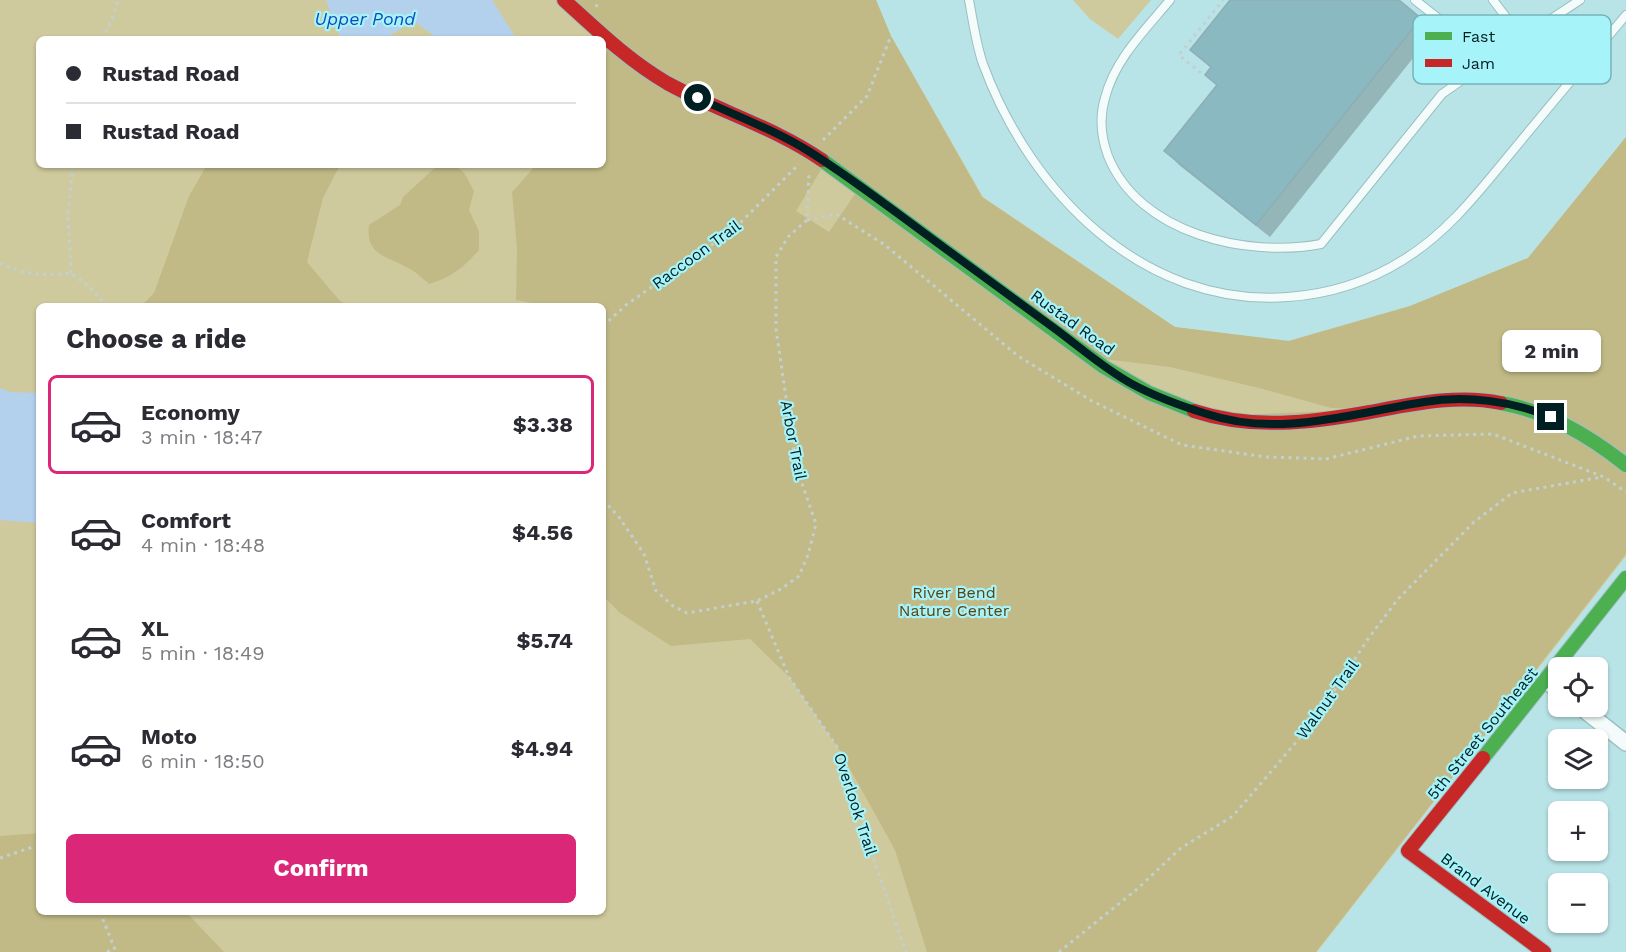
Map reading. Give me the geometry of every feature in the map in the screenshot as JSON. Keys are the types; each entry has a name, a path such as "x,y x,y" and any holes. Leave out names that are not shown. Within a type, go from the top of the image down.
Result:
{"street":[{"name":"Rustad Road","path":"564,0 604,36"},
{"name":"Rustad Road","path":"606,37 627,56 668,83 769,130 810,153 1130,383 1170,402 1211,416 1243,421 1298,424 1425,401 1461,399 1497,402 1534,410 1567,424 1598,443 1626,465"},
{"name":"5th Street Southeast","path":"1408,851 1626,578"},
{"path":"1593,717 1626,743"},
{"name":"Brand Avenue","path":"1408,851 1544,952"}],"lane":[{"path":"969,0 982,62 1000,103 1030,156 1072,208 1124,253 1146,267 1206,290 1238,296 1272,298 1328,292 1375,277 1422,247 1458,216 1568,84"},
{"path":"1170,0 1119,62 1104,99 1101,117 1102,132 1112,166 1123,183 1149,209 1186,230 1209,238 1267,248 1301,248 1321,244 1442,94 1456,84"},
{"path":"1415,0 1434,15"},
{"path":"1493,0 1504,15"},
{"path":"1557,15 1580,0"},
{"path":"1611,33 1626,15"}],"path":[{"path":"104,36 112,20 118,0"},
{"path":"1201,73 1179,56 1223,0"},
{"name":"Raccoon Trail","path":"606,323 627,305 733,230 867,96 891,36"},
{"path":"810,153 807,220 836,214 885,245 1018,356 1092,401 1182,445 1266,457 1326,459 1418,436 1492,434 1604,477 1626,492"},
{"path":"71,273 68,213 73,168"},
{"name":"Arbor Trail","path":"606,503 619,517 644,554 656,591 673,606 687,613 757,601 781,589 799,576 808,555 816,524 796,466 776,329 776,257 788,237 807,220"},
{"path":"0,264 11,270 47,275 71,273 91,288 104,303"},
{"name":"Walnut Trail","path":"1059,952 1136,890 1181,848 1233,816 1315,720 1398,598 1474,522 1512,493 1604,477"},
{"name":"Overlook Trail","path":"757,601 789,677 840,751 866,837 906,952"},
{"path":"0,858 36,846"},
{"path":"101,915 115,950 107,952"}],"green space":[{"name":"River Bend Nature Center","path":"0,0 876,0 891,36 983,197 1175,327 1288,341 1410,306 1528,258 1626,137 1626,556 1317,952 0,952"},
{"name":"River Bend Nature Center","path":"564,0 876,0 891,36 982,197 1175,327 1289,341 1410,306 1528,258 1626,137 1626,554 1316,952 927,952 895,850 840,751 789,677 750,639 671,646 620,613 606,599 606,303 533,303 516,300 517,249 512,192 533,168 606,168 606,53 612,43","holes":["825,163 859,188 829,232 796,211","1096,358 1170,367 1331,408 1384,409 1211,416"]},
{"path":"1073,0 1151,0 1118,39 1090,19"},
{"path":"205,168 338,168 323,198 307,262 343,303 144,303 154,293 189,196"},
{"path":"435,168 461,170 474,191 469,210 479,231 479,250 457,271 429,284 413,271 380,254 371,243 369,225 400,205 403,197"},
{"path":"36,833 36,915 189,915 224,952 0,952 0,836"}],"water":[{"name":"Upper Pond","path":"326,0 492,0 514,35 434,36 414,21 389,36 340,36"},
{"path":"0,388 10,392 36,393 36,523 0,520"}],"building":[{"path":"1230,0 1399,0 1417,15 1413,15 1413,28 1256,225 1164,151 1217,85 1205,75 1211,67 1190,50"}],"traffic: fast":[{"path":"822,160 1104,367 1149,393 1194,411"},
{"path":"1501,403 1535,412 1567,426 1626,465"},
{"path":"1483,758 1626,578"}],"traffic: jam":[{"path":"564,0 605,36"},
{"path":"606,37 640,65 667,83 785,138 822,160"},
{"path":"1194,411 1238,421 1281,423 1348,416 1435,401 1468,399 1501,403"},
{"path":"1483,758 1408,851 1544,952"}],"route":[{"path":"698,98 769,130 810,153 1130,383 1170,402 1211,416 1253,423 1298,424 1425,401 1461,399 1497,402 1534,410 1551,417"}]}
